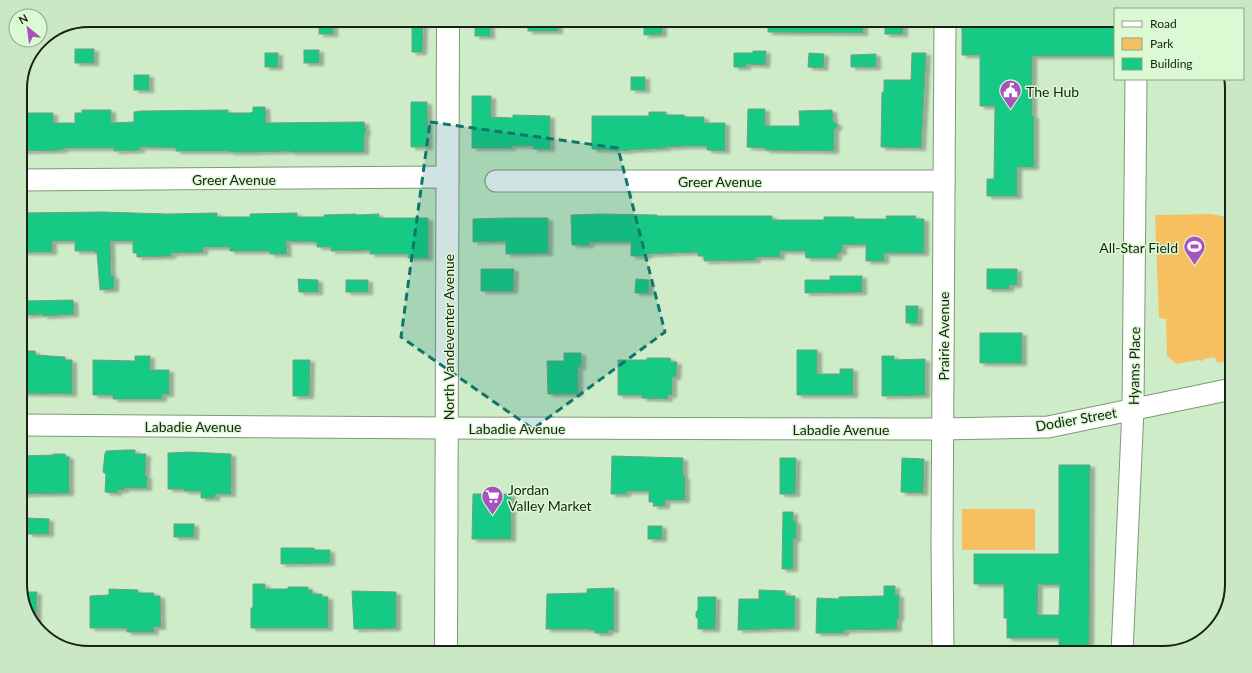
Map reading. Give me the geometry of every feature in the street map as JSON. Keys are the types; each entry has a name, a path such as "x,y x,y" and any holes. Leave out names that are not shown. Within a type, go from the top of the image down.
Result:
{"main road":[{"name":"North Vandeventer Avenue","path":"446,646 448,428 448,27"}],"street":[{"name":"Prairie Avenue","path":"942,646 945,27"},
{"name":"Hyams Place","path":"1122,646 1133,409 1136,80"},
{"name":"Greer Avenue","path":"27,180 448,177"},
{"name":"Greer Avenue","path":"496,181 944,181"},
{"name":"Dodier Street","path":"942,429 1048,427 1225,390"},
{"name":"Labadie Avenue","path":"27,425 942,429"}],"highlighted area":[{"path":"430,122 618,148 665,332 533,429 401,337"}],"green space":[{"name":"All-Star Field","path":"1211,214 1225,217 1225,361 1217,363 1215,357 1203,359 1203,361 1198,360 1176,364 1167,356 1166,319 1159,318 1155,215"},
{"path":"962,509 1035,509 1035,550 962,550"}],"building":[{"path":"319,27 333,27 333,34 319,34"},
{"path":"412,27 423,27 422,52 412,52"},
{"path":"475,27 490,27 490,36 475,36"},
{"path":"528,27 558,27 558,31 528,31"},
{"path":"644,27 662,27 662,34 644,35"},
{"path":"768,27 863,27 863,33 768,32"},
{"path":"885,27 903,27 903,34 885,34"},
{"path":"962,27 1114,27 1114,56 1032,56 1034,167 1017,167 1017,196 987,196 987,179 994,179 995,106 980,106 980,55 962,55"},
{"path":"75,49 94,49 94,63 75,63"},
{"path":"304,50 319,50 319,63 304,63"},
{"path":"753,51 766,51 765,65 746,64 746,67 734,67 734,53 753,53"},
{"path":"265,53 278,53 278,67 265,67"},
{"path":"809,53 824,54 823,68 808,67"},
{"path":"912,53 926,53 921,148 881,147 882,92 884,92 884,80 911,80"},
{"path":"876,54 876,67 851,67 851,55"},
{"path":"134,75 149,75 149,90 134,90"},
{"path":"631,77 645,77 645,90 631,90"},
{"path":"472,96 491,96 491,117 513,118 513,115 550,116 550,149 533,149 533,146 511,146 511,148 472,148"},
{"path":"411,102 427,102 428,147 411,147"},
{"path":"253,107 265,107 266,123 364,122 366,132 364,135 364,152 176,151 176,148 154,147 140,147 140,150 114,151 114,148 63,148 63,150 27,151 27,113 53,113 53,123 75,123 75,113 82,113 82,110 111,110 111,123 134,122 134,112 140,111 228,110 228,113 253,112"},
{"path":"748,109 765,109 765,126 800,126 799,111 832,110 833,121 838,125 834,130 834,151 765,150 765,148 747,147"},
{"path":"649,112 666,112 666,115 684,115 685,117 704,117 704,123 725,123 725,151 707,150 707,146 666,147 628,151 592,149 592,116 649,116"},
{"path":"27,213 217,213 217,217 250,217 250,214 297,213 297,217 379,214 379,218 428,218 428,258 408,258 408,254 370,254 370,250 331,251 331,247 317,247 317,242 286,241 287,254 270,254 270,251 230,251 230,247 203,247 203,252 171,253 171,256 137,257 137,253 133,253 133,241 110,241 111,276 114,276 114,289 100,290 97,253 95,251 75,251 75,241 52,241 52,252 27,252"},
{"path":"600,214 657,216 772,216 772,220 824,220 824,217 887,219 886,216 916,216 915,219 924,219 924,253 884,253 884,261 866,261 866,244 842,245 842,252 837,253 837,258 806,258 805,251 780,251 780,257 756,257 756,260 704,261 704,256 698,256 698,252 631,256 631,242 589,242 589,245 572,245 571,215"},
{"path":"548,218 548,253 506,254 506,241 473,242 473,219"},
{"path":"481,269 514,269 513,291 481,291"},
{"path":"987,269 1017,269 1017,285 1009,285 1009,289 987,289"},
{"path":"830,276 862,276 862,292 805,293 805,280 830,280"},
{"path":"298,279 318,280 318,292 299,292"},
{"path":"636,279 649,280 648,293 635,293"},
{"path":"346,280 368,280 368,292 346,292"},
{"path":"73,300 74,314 43,316 43,314 27,315 27,301"},
{"path":"906,306 918,306 918,323 906,323"},
{"path":"980,333 1022,333 1022,363 980,363"},
{"path":"797,350 817,350 817,374 840,374 840,369 853,369 853,395 797,395"},
{"path":"27,351 35,351 36,355 65,357 65,360 72,360 72,394 27,393"},
{"path":"564,353 581,353 581,367 578,367 578,394 548,394 547,361 564,361"},
{"path":"135,356 150,356 150,370 169,370 169,394 162,394 162,399 113,399 113,395 93,395 93,360 135,361"},
{"path":"882,356 894,356 894,360 925,359 925,395 882,396"},
{"path":"647,358 670,358 671,362 677,362 676,377 672,377 672,395 667,395 668,399 642,398 642,395 618,395 618,360 647,360"},
{"path":"293,360 310,360 309,396 293,396"},
{"path":"135,450 135,454 146,454 145,476 147,476 147,488 124,488 124,490 117,490 117,493 105,492 106,474 103,472 105,453 106,451"},
{"path":"189,452 231,454 231,494 215,494 215,498 201,498 201,491 168,489 168,453"},
{"path":"65,454 66,457 69,457 69,493 27,494 27,456"},
{"path":"612,456 683,458 685,500 665,500 665,506 653,506 654,502 649,502 649,491 627,491 626,494 611,494"},
{"path":"780,458 796,458 795,494 780,494"},
{"path":"902,458 924,459 923,493 901,492"},
{"path":"1059,465 1090,465 1089,646 1059,646 1059,638 1007,638 1007,618 1004,618 1004,584 974,584 974,554 1059,554","holes":["1038,584 1060,585 1059,615 1037,615"]},
{"name":"Jordan Valley Market","path":"473,494 511,494 511,539 472,539"},
{"path":"783,512 793,512 793,521 796,521 796,539 793,539 793,569 782,569"},
{"path":"28,518 49,519 49,534 28,534"},
{"path":"174,524 194,524 194,537 174,537"},
{"path":"648,526 662,526 662,539 648,539"},
{"path":"281,548 314,548 314,550 330,550 330,563 281,564"},
{"path":"253,584 265,584 265,589 308,587 308,590 312,590 312,594 322,594 322,597 328,597 328,628 251,628"},
{"path":"884,586 895,586 895,595 899,595 899,618 897,619 897,629 844,630 844,633 816,633 817,598 839,599 839,597 884,596"},
{"path":"614,588 614,630 608,630 608,633 595,633 595,630 589,629 546,629 547,594 587,593 587,589"},
{"path":"109,589 138,590 138,593 154,593 154,596 160,596 161,627 153,627 154,632 127,632 127,628 90,628 90,596 109,595"},
{"path":"759,590 785,591 785,596 795,596 795,628 738,630 739,599 759,599"},
{"path":"352,591 396,592 396,628 354,629"},
{"path":"28,592 37,592 36,617 30,604"},
{"path":"698,597 716,597 715,629 698,629 696,612 698,610"}],"place":[{"name":"The Hub","path":"1011,110"},
{"name":"All-Star Field","path":"1194,266"},
{"name":"Jordan Valley Market","path":"492,516"}]}
